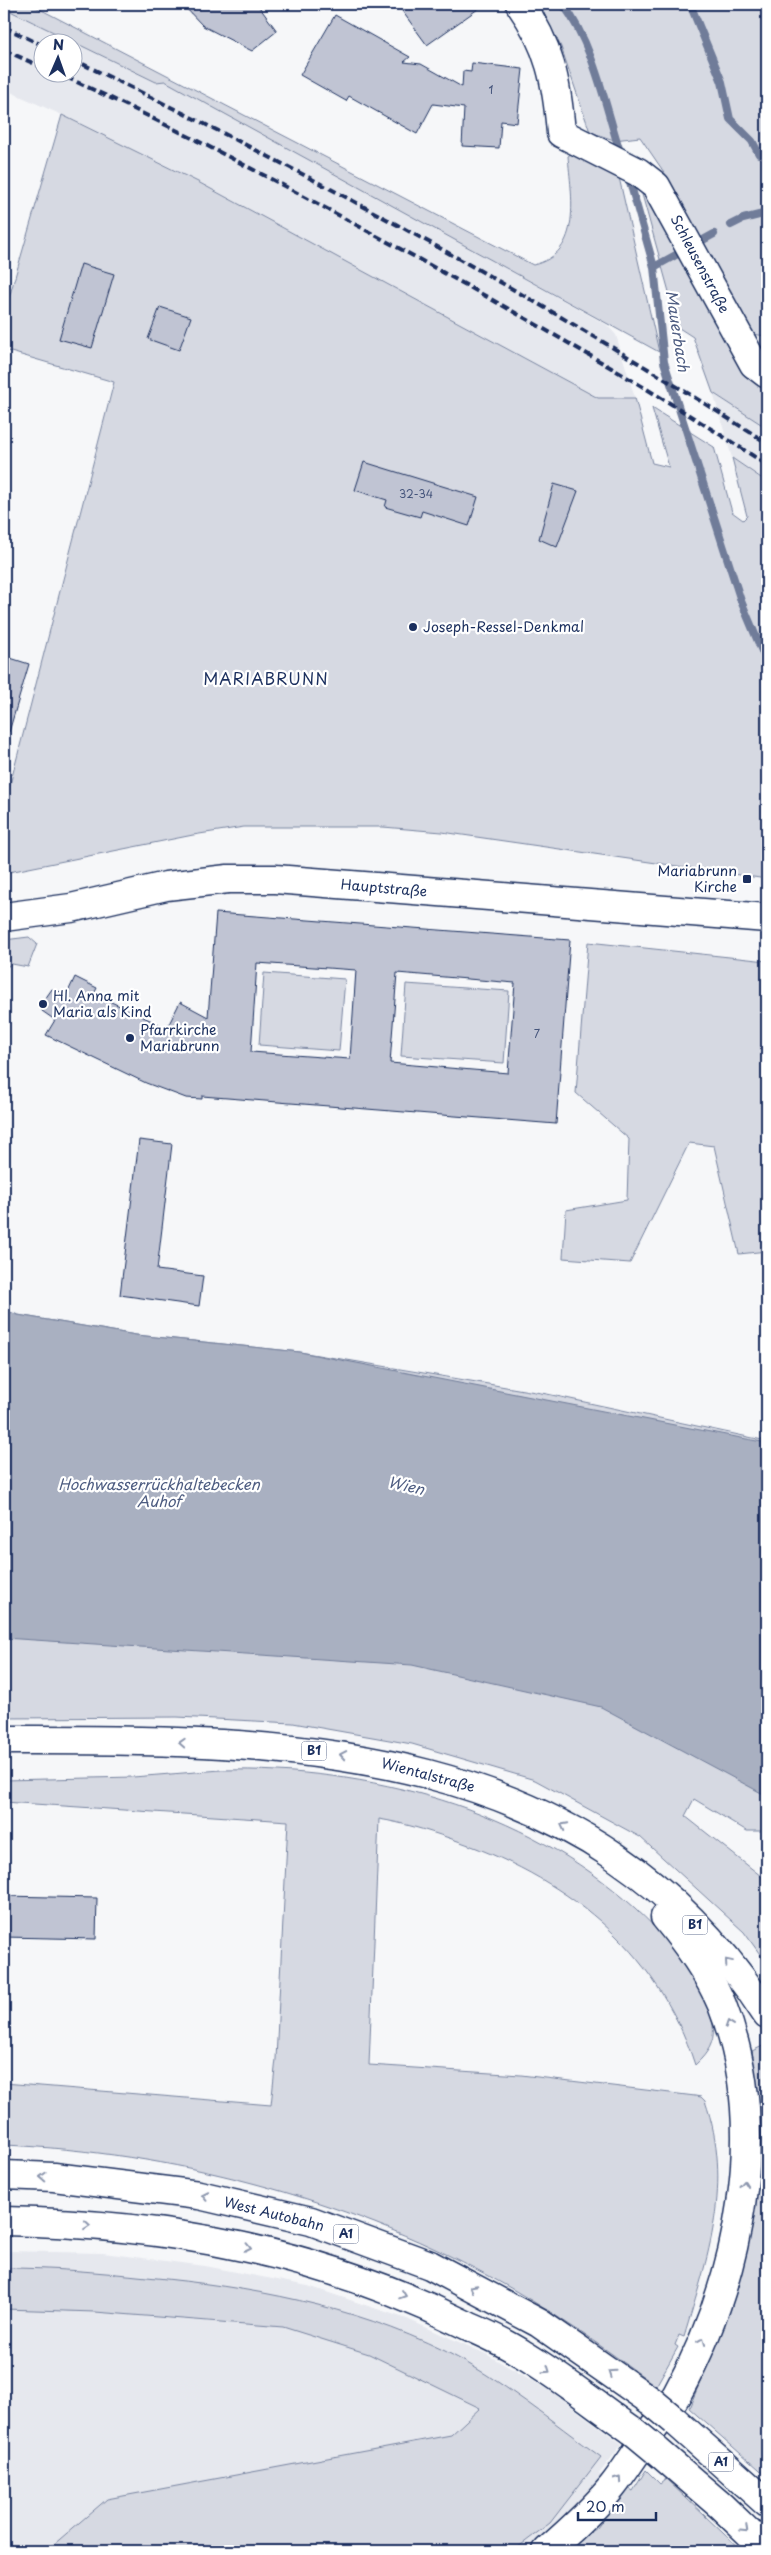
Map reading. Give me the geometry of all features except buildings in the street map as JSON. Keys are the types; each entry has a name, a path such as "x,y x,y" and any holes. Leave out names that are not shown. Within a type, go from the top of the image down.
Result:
{"main road":[{"name":"Schleusenstraße","path":"520,4 544,44 549,59 558,94 560,133 638,172 656,186 760,369"},
{"name":"Hauptstraße","path":"4,917 72,908 166,886 228,879 276,879 767,918"},
{"name":"Wientalstraße","path":"4,1740 170,1742 288,1748 382,1762 458,1781 534,1811 606,1850 659,1890 707,1936 751,1990 767,2015"},
{"path":"548,2551 612,2487 676,2396 697,2354 716,2308 738,2223 745,2175 747,2140 745,2096 734,2039 722,2006 707,1974 690,1947 648,1895 606,1850"},
{"name":"West Autobahn","path":"4,2175 54,2177 199,2195 311,2221 439,2270 539,2323 651,2401 767,2503"},
{"name":"A1","path":"4,2221 53,2222 189,2235 297,2258 412,2298 521,2352 633,2431 721,2506 767,2550"}],"shaded area":[{"path":"4,4 30,4 533,265 549,258 560,248 567,236 571,221 572,204 568,156 576,150 618,173 659,352 165,81 156,82 82,46 82,32 53,32 4,8"},
{"path":"539,4 767,4 767,336 751,334 668,178 640,137 614,140 590,132 561,47"},
{"path":"4,8 53,32 32,32 32,82 82,82 82,46 156,82 165,81 424,222 607,325 616,335 635,398 598,398 198,182 62,115 4,89"},
{"path":"62,115 198,182 598,398 635,398 652,463 669,467 652,408 714,447 732,512 743,520 747,516 732,458 767,482 767,879 442,832 383,827 244,827 193,835 4,873 4,808 114,382 4,350 4,315"},
{"path":"640,187 658,199 757,382 767,388 767,428 713,393 693,337 679,328"},
{"path":"713,393 767,428 767,482 732,458"},
{"path":"29,937 37,944 28,967 12,964 4,968 4,940"},
{"path":"588,942 767,961 767,1251 739,1254 714,1146 689,1143 630,1263 563,1258 566,1210 627,1200 629,1139 576,1093"},
{"path":"264,973 345,979 339,1051 259,1045"},
{"path":"406,984 509,991 504,1063 401,1056"},
{"name":"Hochwasserrückhaltebecken Auhof","path":"4,1310 18,1315 136,1335 300,1352 547,1394 767,1441 767,1831 747,1831 694,1799 685,1816 761,1876 767,1889 767,1964 744,1932 640,1837 535,1780 412,1744 293,1723 177,1717 4,1718"},
{"path":"221,1770 276,1771 332,1776 387,1786 442,1800 494,1819 544,1843 591,1873 645,1917 663,1936 688,1968 701,1991 712,2021 713,2030 713,2039 710,2047 695,2065 678,2023 657,1985 631,1951 600,1921 567,1895 530,1873 491,1854 432,1832 379,1819 369,2065 521,2075 695,2096 701,2097 705,2101 713,2131 717,2161 717,2191 714,2220 709,2249 684,2337 679,2335 675,2345 678,2347 656,2386 574,2328 511,2288 433,2248 375,2223 254,2183 192,2169 129,2157 67,2149 4,2145 4,2083 271,2105 276,2059 288,1821 4,1802 4,1780 133,1777"},
{"path":"767,2044 767,2477 689,2408 716,2345 754,2206 760,2157 759,2101 752,2051"},
{"path":"4,2251 103,2253 205,2266 308,2286 407,2319 486,2354 549,2390 622,2444 599,2474 603,2477 565,2519 528,2551 4,2551"},
{"path":"4,2268 93,2272 224,2286 299,2300 373,2321 409,2335 466,2362 525,2401 601,2457 550,2523 513,2551 46,2551 107,2499 451,2435 480,2408 369,2354 283,2327 95,2312 4,2309"},
{"path":"646,2470 660,2484 666,2479 742,2551 565,2551 597,2528 627,2487 633,2491"}],"water":[{"name":"Hochwasserrückhaltebecken Auhof","path":"4,1310 18,1315 136,1335 300,1352 767,1443 767,1796 601,1707 412,1665 4,1638"}],"waterway":[{"name":"Mauerbach","path":"563,4 574,20 591,57 621,155"},
{"path":"690,4 722,82 730,119 752,141 759,154 767,156"},
{"name":"Mauerbach","path":"628,175 654,267 664,362 741,601 767,663"},
{"path":"731,225 743,219 767,213"},
{"path":"654,267 714,234"}],"railway":[{"path":"4,27 32,40"},
{"path":"4,50 32,63"},
{"path":"82,64 250,147 513,289 683,390 767,443"},
{"path":"76,82 147,115 237,161 415,257 594,358 681,410 767,465"}],"place":[{"name":"Joseph-Ressel-Denkmal","path":"413,627"},
{"name":"Mariabrunn Kirche","path":"747,879"},
{"name":"Hl. Anna mit Maria als Kind","path":"43,1004"},
{"name":"Pfarrkirche Mariabrunn","path":"130,1038"}],"district":[{"name":"MARIABRUNN","path":"266,679"}],"water label":[{"name":"Wien","path":"406,1486"}]}
